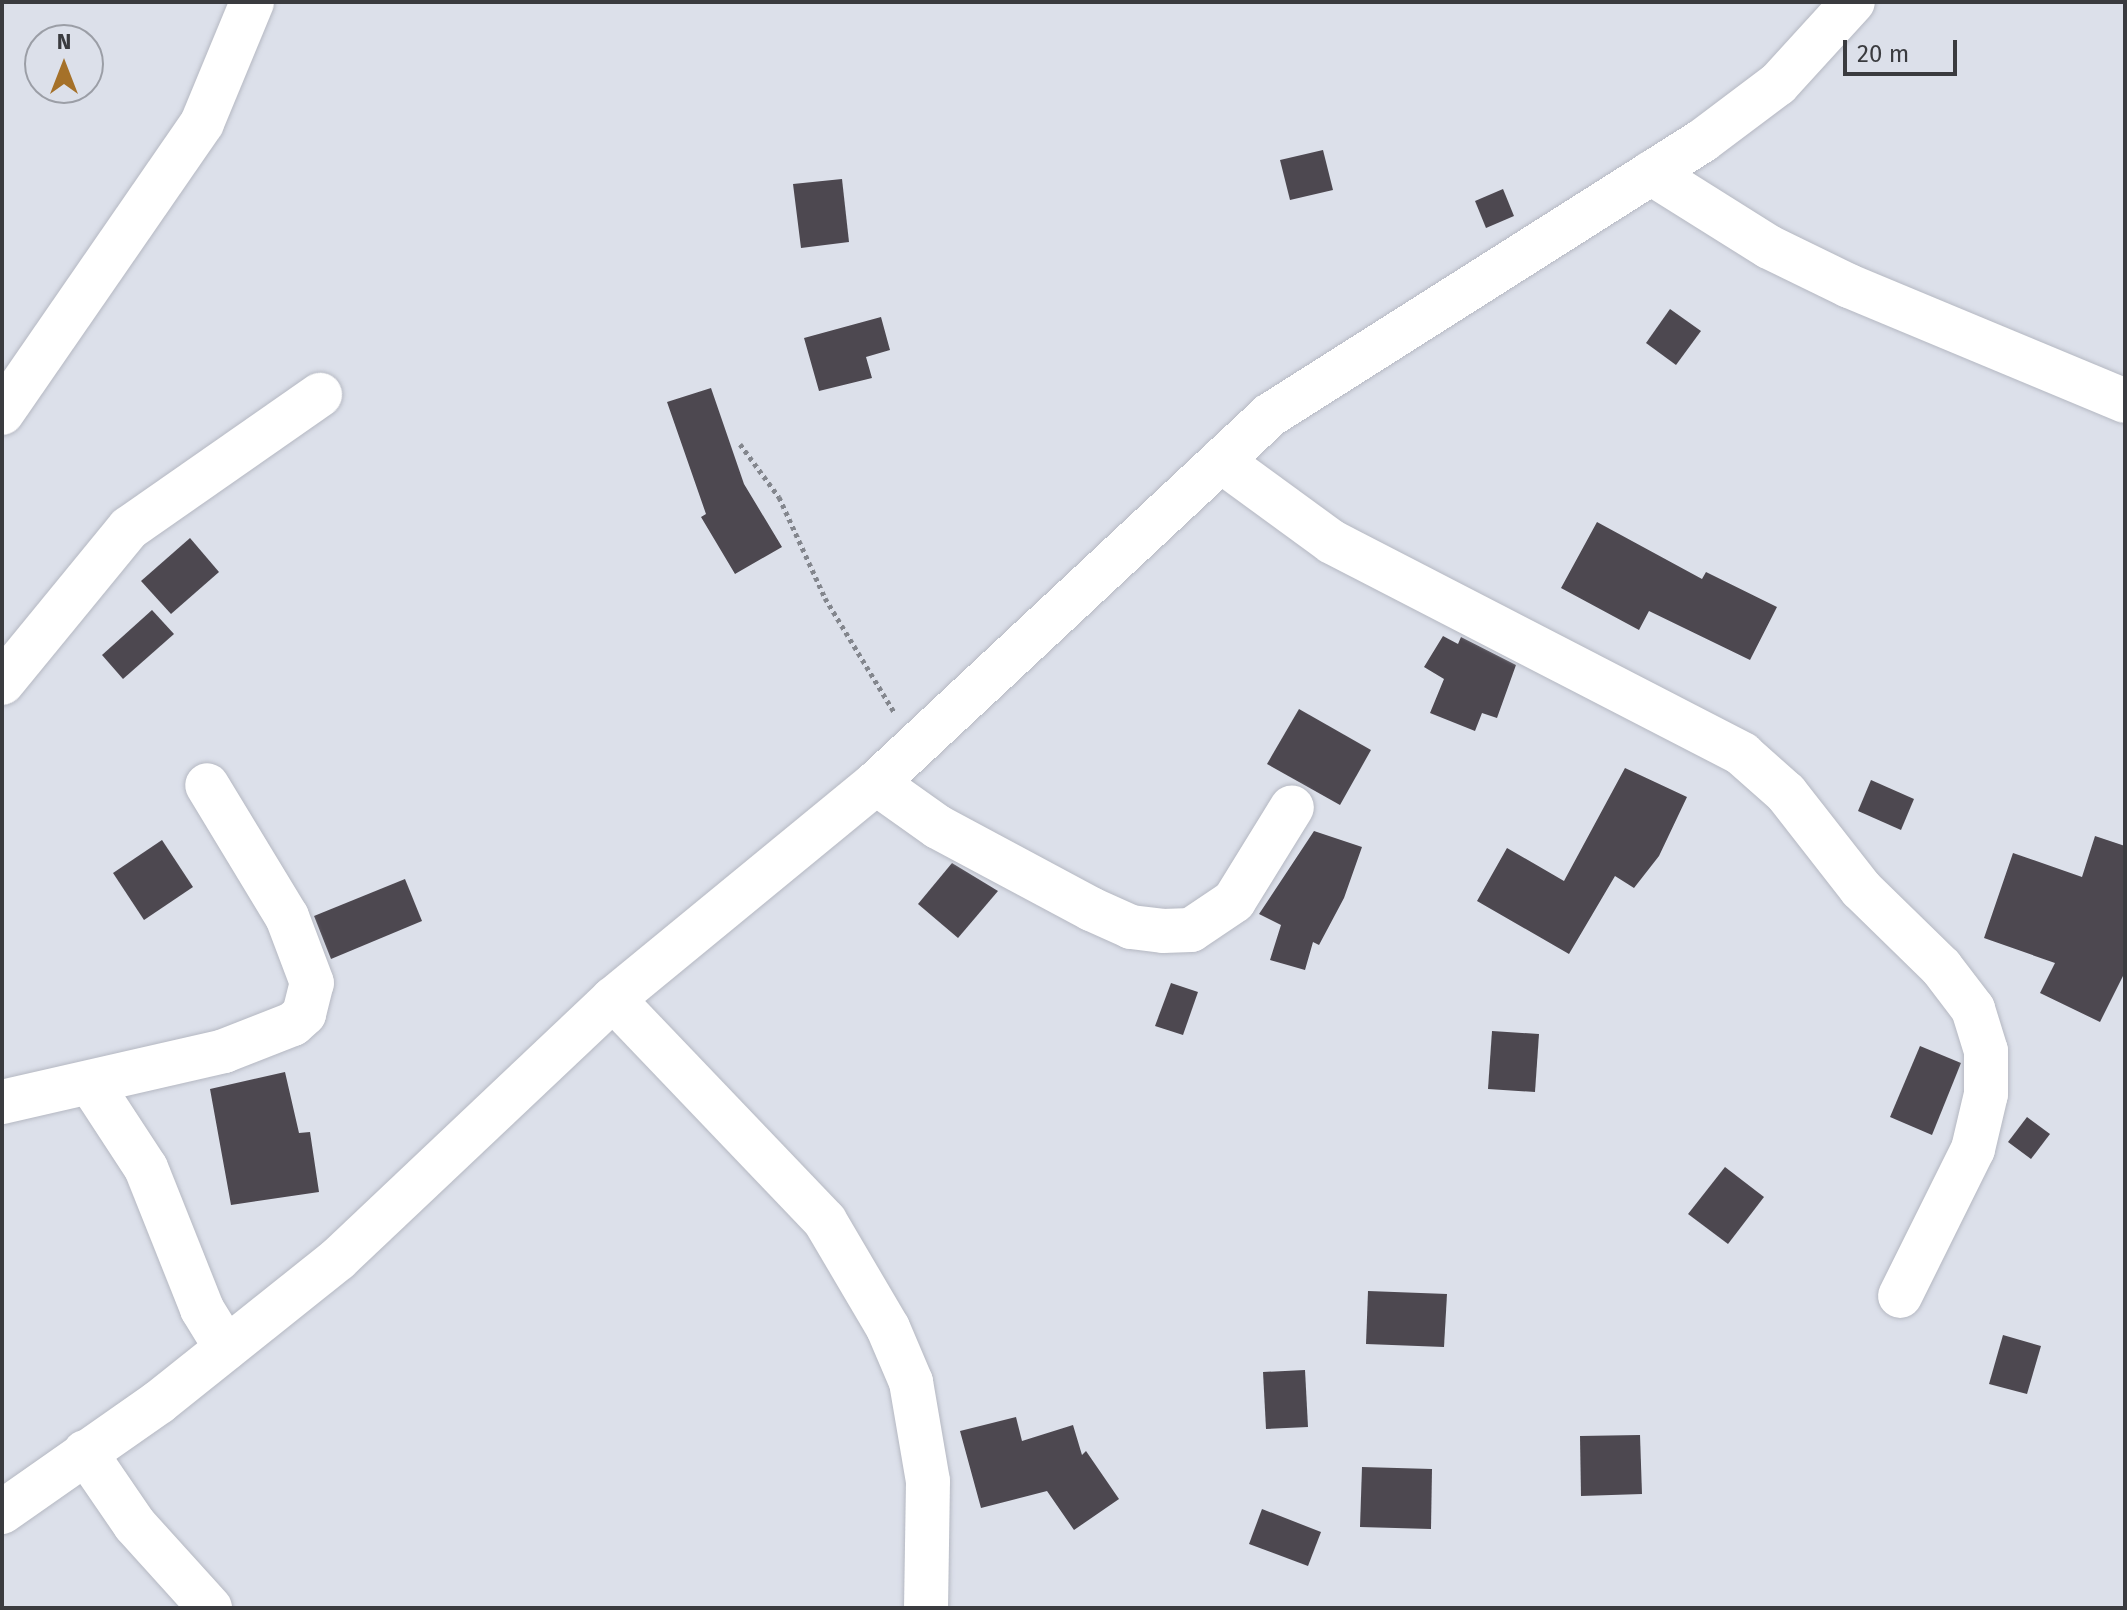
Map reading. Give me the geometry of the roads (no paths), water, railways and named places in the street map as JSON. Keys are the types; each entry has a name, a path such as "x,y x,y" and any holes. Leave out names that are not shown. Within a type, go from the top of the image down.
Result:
{"street":[{"path":"2,413 202,123 252,2"},
{"path":"2,1512 226,1348 338,1259 613,999 876,783 1221,461 1333,370 1651,173 1778,84 1853,2"},
{"path":"1651,173 1769,247 1849,286 2125,401"},
{"path":"2,683 129,528 239,446 320,395"},
{"path":"1221,461 1332,542 1424,593 1742,754 1786,793 1861,889 1941,967 1973,1009 1986,1051 1986,1094 1973,1149 1900,1296"},
{"path":"876,783 938,827 1078,903 1131,927 1163,931 1191,930 1234,901 1292,807"},
{"path":"2,1102 224,1051 293,1024 311,1001 312,983 287,917 207,785"},
{"path":"613,999 825,1221 888,1328 911,1382 928,1481 926,1608"},
{"path":"91,1084 146,1168 202,1309 226,1348"},
{"path":"85,1452 135,1525 210,1608"}]}
